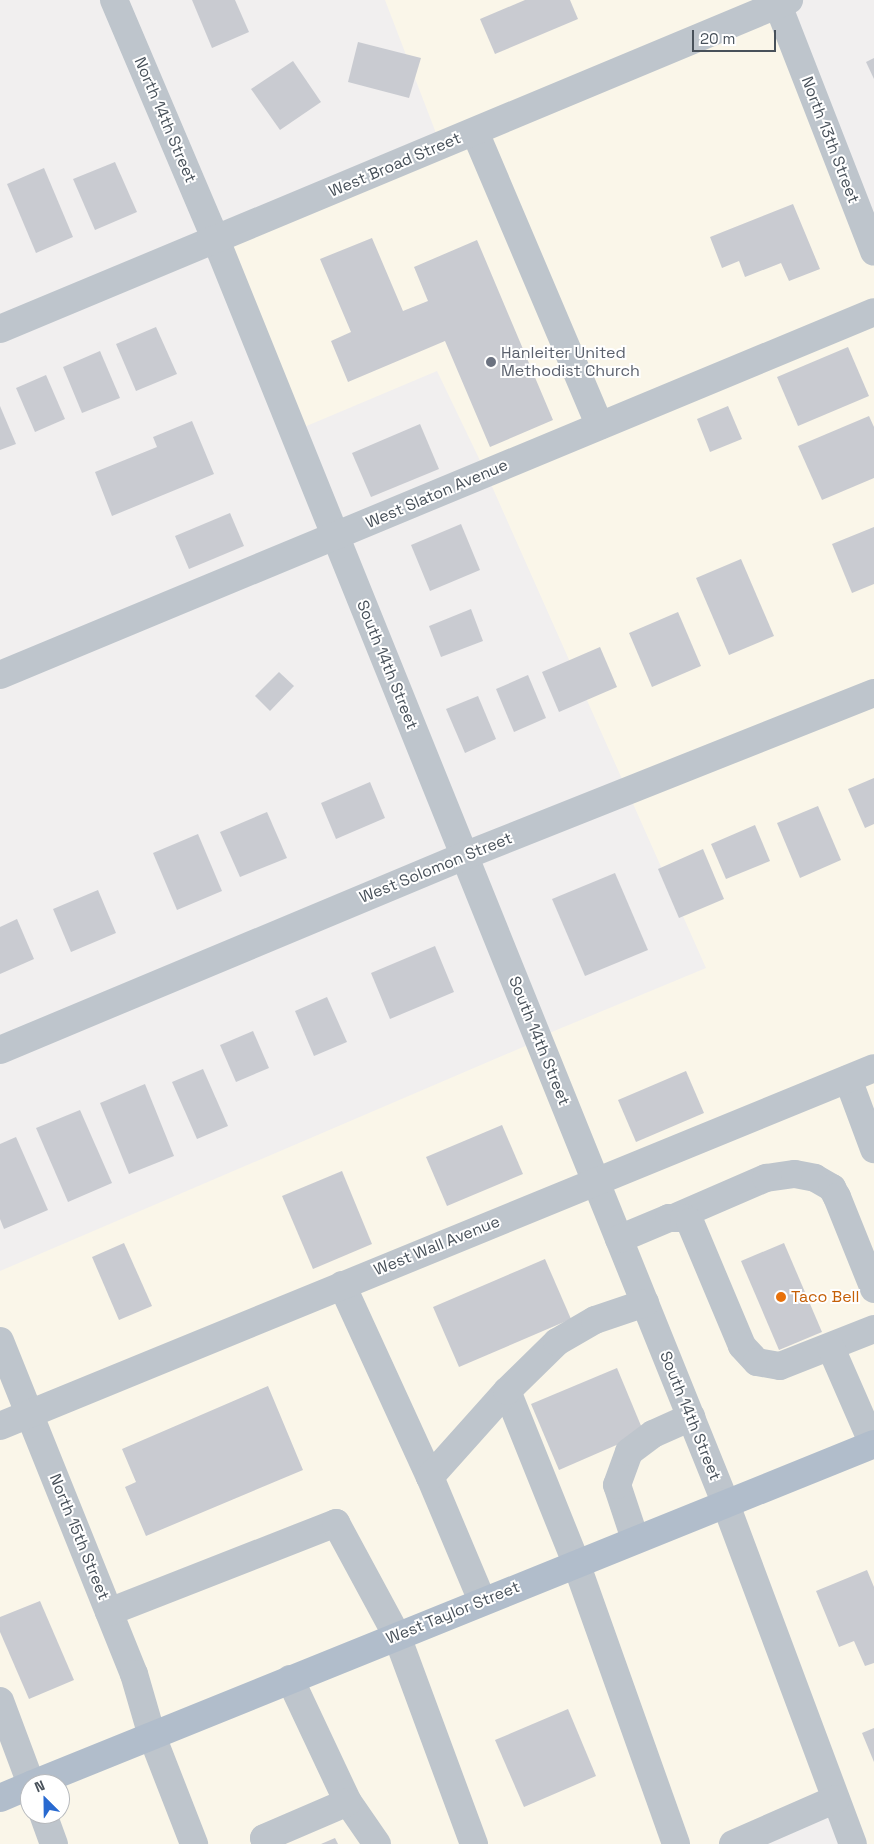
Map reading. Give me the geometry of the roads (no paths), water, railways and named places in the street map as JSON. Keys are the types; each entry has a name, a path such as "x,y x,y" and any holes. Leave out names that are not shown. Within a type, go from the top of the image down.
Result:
{"main road":[{"name":"West Taylor Street","path":"57,1774 725,1502 874,1444"},
{"name":"West Taylor Street","path":"0,1798 20,1789"}],"street":[{"name":"North 14th Street","path":"114,0 216,240"},
{"name":"West Broad Street","path":"0,329 475,132 781,1"},
{"name":"North 13th Street","path":"781,1 874,252"},
{"path":"475,132 600,426"},
{"name":"South 14th Street","path":"216,240 725,1502 853,1844"},
{"name":"West Slaton Avenue","path":"0,675 874,312"},
{"name":"West Solomon Street","path":"0,1050 464,856 874,693"},
{"name":"West Wall Avenue","path":"0,1426 874,1068"},
{"path":"848,1079 874,1149"},
{"path":"619,1239 678,1216 753,1183 795,1174 824,1182 832,1188 874,1289"},
{"path":"678,1216 690,1222 742,1346 751,1358 780,1366 831,1348 874,1329"},
{"path":"342,1285 430,1477 482,1602"},
{"path":"430,1477 507,1391 557,1342 595,1320 645,1303"},
{"name":"North 15th Street","path":"0,1341 134,1674 187,1842"},
{"path":"831,1348 874,1444"},
{"path":"507,1391 576,1563 676,1844"},
{"path":"634,1539 617,1485 629,1452 646,1438 691,1417"},
{"path":"109,1612 336,1522 397,1636 474,1844"},
{"path":"290,1679 348,1802 377,1844"},
{"path":"0,1702 28,1774"},
{"path":"733,1844 836,1799"},
{"path":"266,1844 264,1838 348,1802"},
{"path":"47,1824 54,1844"}],"place":[{"name":"Hanleiter United Methodist Church","path":"491,362"},
{"name":"Taco Bell","path":"781,1297"}]}
